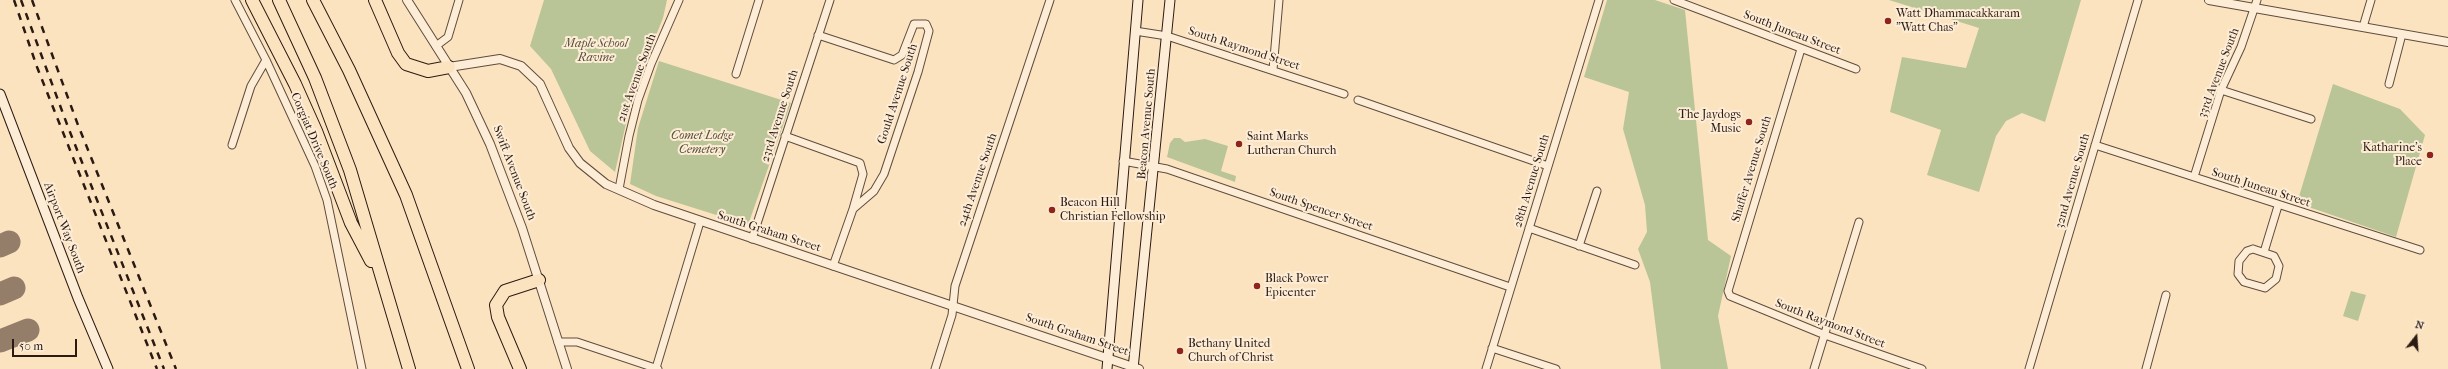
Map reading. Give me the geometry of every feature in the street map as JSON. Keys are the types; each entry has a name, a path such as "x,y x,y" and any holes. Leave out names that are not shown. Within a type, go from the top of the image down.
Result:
{"highway":[{"path":"252,0 295,84 316,131 351,222 384,287"},
{"path":"279,0 315,78 350,170 409,369"},
{"path":"313,0 366,106 406,195 468,369"},
{"path":"375,0 398,53 406,64 428,71 449,68"},
{"path":"520,369 498,317 496,305 505,291 539,280"}],"main road":[{"name":"Beacon Avenue South","path":"1107,369 1123,161 1138,0"},
{"name":"Beacon Avenue South","path":"1135,368 1170,0"},
{"name":"Airport Way South","path":"0,94 78,298 108,369"}],"street":[{"name":"Corgiat Drive South","path":"235,0 266,60 315,166 327,200 362,369"},
{"name":"Swift Avenue South","path":"407,0 466,93 490,144 539,280 567,369"},
{"path":"436,46 448,37 459,0"},
{"name":"21st Avenue South","path":"619,189 629,136 638,100 651,64 679,0"},
{"path":"736,74 759,0"},
{"name":"23rd Avenue South","path":"752,239 830,0"},
{"name":"24th Avenue South","path":"935,369 953,305 955,286 968,243 1036,49 1050,0"},
{"path":"1273,70 1279,0"},
{"name":"28th Avenue South","path":"1486,369 1599,0"},
{"name":"South Juneau Street","path":"1674,0 1856,69"},
{"name":"32nd Avenue South","path":"2029,369 2138,0"},
{"path":"2208,0 2256,4 2448,42"},
{"path":"2363,26 2371,0"},
{"name":"33rd Avenue South","path":"2194,177 2221,90 2241,47 2256,4"},
{"name":"Gould Avenue South","path":"818,35 891,60 898,59 914,24 926,24 928,37 884,174 874,191 853,209"},
{"name":"South Raymond Street","path":"1135,31 1167,36 1344,94"},
{"path":"2389,84 2402,34"},
{"name":"Shaffer Avenue South","path":"1730,296 1728,291 1800,49"},
{"name":"South Graham Street","path":"449,68 500,59 512,62 528,71 544,91 574,156 598,178 619,189 700,222 953,305 1135,368"},
{"path":"232,145 251,86 266,60"},
{"path":"2221,90 2311,119"},
{"path":"1358,100 1548,166"},
{"path":"785,136 860,163 862,174 853,209 833,266"},
{"name":"South Juneau Street","path":"2095,145 2278,206 2420,250"},
{"name":"South Spencer Street","path":"1123,161 1155,166 1510,287"},
{"path":"1579,246 1597,192"},
{"path":"2264,252 2278,206"},
{"path":"558,342 577,342 657,369 700,222"},
{"path":"1814,369 1859,222"},
{"path":"1529,228 1635,265"},
{"path":"2253,249 2264,252 2274,256 2279,266 2276,280 2265,288 2241,280 2238,267 2242,256 2247,251 2253,249"},
{"path":"2146,369 2166,295"},
{"name":"South Raymond Street","path":"1730,296 1825,335 1922,369"},
{"path":"1492,348 1556,369"}],"green space":[{"name":"Maple School Ravine","path":"544,0 667,0 663,18 633,93 615,172 590,151 551,69 530,46"},
{"path":"1607,0 1655,0 1685,10 1708,240 1731,256 1718,316 1728,369 1661,369 1650,282 1638,249 1647,232 1645,205 1623,129 1629,92 1584,77"},
{"path":"1889,0 2081,0 2045,122 2022,113 2006,121 1996,136 1979,192 1927,175 1941,130 1890,112 1902,57 1966,68 1979,28"},
{"name":"Comet Lodge Cemetery","path":"659,61 791,103 748,225 656,196 630,184 638,128"},
{"path":"2333,84 2400,109 2425,135 2396,237 2297,203"},
{"path":"1174,138 1180,138 1185,142 1205,139 1228,146 1221,171 1236,176 1235,182 1167,157 1170,143"},
{"path":"2351,291 2366,295 2358,321 2343,316"}],"taxiway":[{"path":"0,246 9,242"},
{"path":"0,294 14,288"},
{"path":"0,341 28,330"}],"railway":[{"path":"14,0 37,67 157,369"},
{"path":"21,0 68,127 164,369"},
{"path":"32,0 78,125 176,369"}],"place":[{"name":"Watt Dhammacakkaram \"Watt Chas\"","path":"1888,21"},
{"name":"The Jaydogs Music","path":"1749,122"},
{"name":"Saint Marks Lutheran Church","path":"1239,144"},
{"name":"Katharine's Place","path":"2430,155"},
{"name":"Beacon Hill Christian Fellowship","path":"1052,210"},
{"name":"Black Power Epicenter","path":"1257,286"},
{"name":"Bethany United Church of Christ","path":"1180,351"}]}
